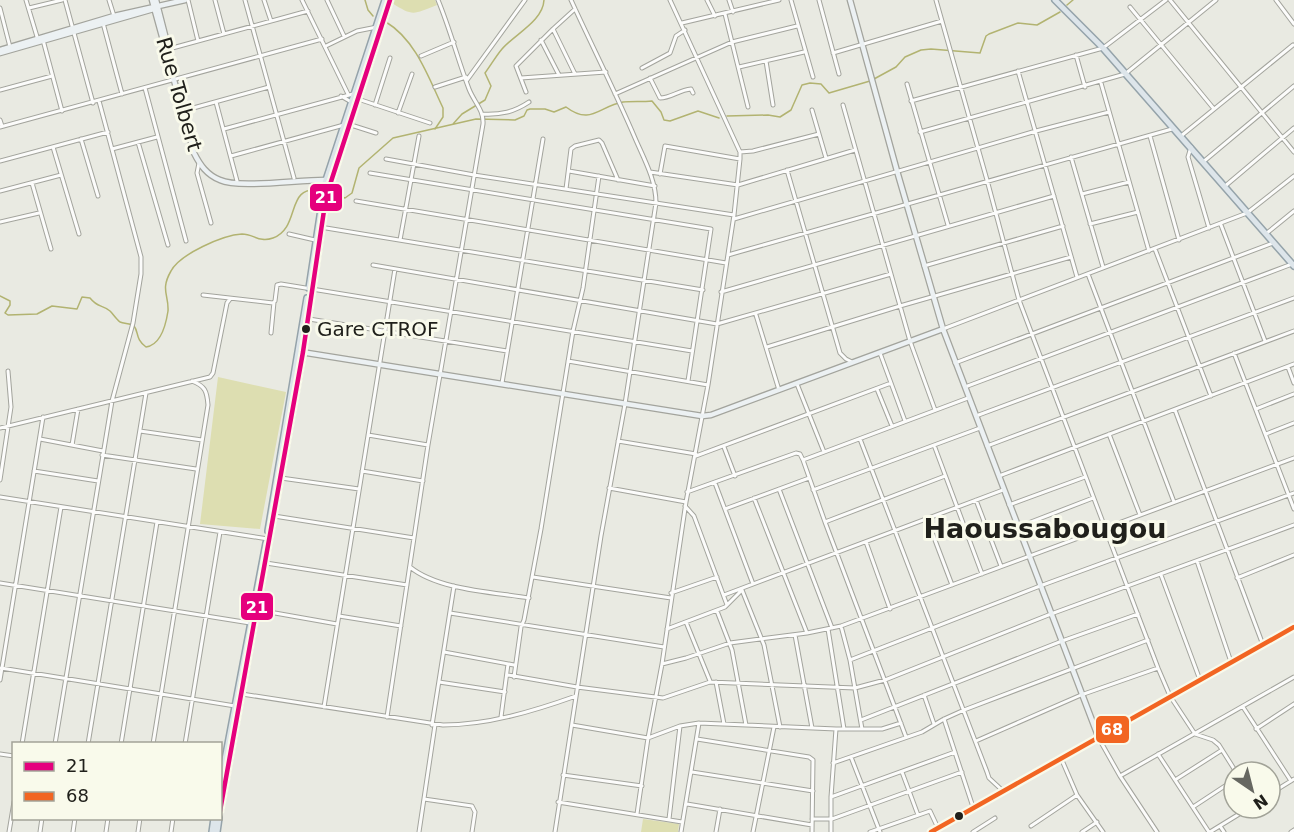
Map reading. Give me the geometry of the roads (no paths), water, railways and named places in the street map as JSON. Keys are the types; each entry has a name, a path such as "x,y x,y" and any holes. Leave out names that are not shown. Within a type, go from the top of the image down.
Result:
{"main road":[{"path":"379,28 385,0"},
{"path":"222,789 301,352 324,196 354,98 390,0"},
{"path":"1055,0 1103,48 1293,265"},
{"path":"311,288 315,240 320,227"},
{"path":"253,623 258,610 258,596 266,562 279,477"}],"street":[{"path":"26,0 62,111"},
{"path":"28,8 63,0 93,103"},
{"path":"110,0 115,18"},
{"path":"0,51 156,5 187,0 198,41"},
{"path":"215,0 224,34"},
{"path":"245,0 294,178"},
{"path":"264,0 271,21"},
{"path":"302,0 354,98"},
{"path":"327,0 344,36"},
{"path":"387,717 428,445 483,124 480,108 469,90 438,0"},
{"path":"435,87 466,78 525,0"},
{"path":"555,832 656,203 649,172 606,72 571,0"},
{"path":"637,814 668,629 671,593 685,504 708,385 734,217 740,159 740,152 670,0"},
{"path":"707,0 715,16"},
{"path":"729,0 733,12"},
{"path":"682,23 733,12 760,2 779,0"},
{"path":"791,0 813,77"},
{"path":"819,0 838,74"},
{"path":"850,0 915,235 954,363 1098,736 1120,776 1157,832"},
{"path":"936,0 1019,300 1158,668 1170,696 1195,734 1213,740 1228,760"},
{"path":"911,101 1103,48 1168,0 1294,152"},
{"path":"920,132 1125,74 1216,0"},
{"path":"1276,0 1294,24"},
{"name":"Rue Tolbert","path":"156,5 197,152 208,170 218,177 237,181 294,178 328,181"},
{"path":"1130,7 1214,109"},
{"path":"0,8 10,47"},
{"path":"526,92 516,66 575,9"},
{"path":"167,49 308,11"},
{"path":"725,14 748,107"},
{"path":"73,30 115,18"},
{"path":"833,53 942,21"},
{"path":"103,23 122,94"},
{"path":"615,94 732,42 797,26"},
{"path":"326,46 344,36 367,28 379,28"},
{"path":"553,29 575,74"},
{"path":"642,68 670,53 676,36 685,30"},
{"path":"0,51 40,39"},
{"path":"0,120 1,126 62,111 322,39"},
{"path":"541,40 559,75"},
{"path":"421,56 454,42"},
{"path":"1181,136 1293,45"},
{"path":"739,67 805,52"},
{"path":"1076,55 1085,87"},
{"path":"375,105 390,58"},
{"path":"766,61 773,105"},
{"path":"1018,71 1078,277"},
{"path":"520,78 606,72"},
{"path":"398,112 412,74"},
{"path":"0,90 52,76"},
{"path":"650,78 660,98 666,98 686,89 691,89 693,93"},
{"name":"Rue Tolbert","path":"176,80 194,153 199,163 212,176 231,183 328,181"},
{"path":"1101,82 1149,251"},
{"path":"907,84 948,225"},
{"path":"1203,162 1294,86"},
{"path":"186,110 269,87"},
{"path":"145,88 186,241"},
{"path":"341,96 354,98"},
{"path":"224,129 341,96 354,98 430,123"},
{"path":"55,742 112,401 132,328 141,274 141,257 99,101"},
{"path":"216,101 237,181"},
{"path":"482,116 516,111 529,102"},
{"path":"843,105 910,341 935,410"},
{"path":"812,110 826,158"},
{"path":"386,159 734,217 1109,112"},
{"path":"231,156 347,125 376,133"},
{"path":"728,255 1174,128"},
{"path":"1224,186 1294,128"},
{"path":"0,161 108,132"},
{"path":"740,152 753,151 819,134"},
{"path":"112,149 158,136"},
{"path":"400,240 419,136"},
{"path":"1150,136 1179,240"},
{"path":"81,139 98,196"},
{"path":"502,383 543,139"},
{"path":"566,189 571,149 599,140 618,180"},
{"path":"138,142 168,245"},
{"path":"660,174 665,146 740,159"},
{"path":"53,147 79,234"},
{"path":"1191,147 1188,158 1209,228"},
{"path":"649,172 738,185 855,150"},
{"path":"1071,156 1103,267"},
{"path":"199,163 197,172 211,223"},
{"path":"788,170 832,327 843,357 853,363"},
{"path":"569,171 654,186"},
{"path":"370,172 711,228 699,321 688,381"},
{"path":"0,191 61,175"},
{"path":"514,677 514,665 529,598 573,331 586,271 599,176"},
{"path":"301,352 702,416 711,415 1221,224 1247,213 1294,176"},
{"path":"1082,194 1129,182"},
{"path":"32,183 51,249"},
{"path":"721,292 1054,196"},
{"path":"357,201 726,263"},
{"path":"1266,234 1294,211"},
{"path":"1090,224 1138,212"},
{"path":"0,222 40,213"},
{"path":"1221,224 1265,341"},
{"path":"924,266 1063,226"},
{"path":"320,227 703,290"},
{"path":"289,234 315,240"},
{"path":"954,363 1273,243"},
{"path":"1155,249 1211,396"},
{"path":"767,347 1071,257"},
{"path":"373,265 717,324 756,315 891,274"},
{"path":"964,387 1293,265"},
{"path":"324,707 395,269"},
{"path":"1088,273 1142,422 1174,502"},
{"path":"271,333 274,302 279,284 513,320 692,351"},
{"path":"202,296 274,302"},
{"path":"976,416 1294,298"},
{"path":"0,428 212,375 227,303 230,299"},
{"path":"756,315 779,390"},
{"path":"306,318 507,351"},
{"path":"987,446 1294,331"},
{"path":"880,353 906,421"},
{"path":"1234,353 1294,509"},
{"path":"568,361 708,385"},
{"path":"999,476 1294,364"},
{"path":"1288,367 1294,383"},
{"path":"0,480 11,407 8,371"},
{"path":"153,742 202,440 207,394 202,385 192,381"},
{"path":"617,441 696,455 891,383"},
{"path":"797,384 825,452"},
{"path":"877,389 892,426"},
{"path":"88,742 146,393"},
{"path":"1256,409 1294,394"},
{"path":"803,460 969,398"},
{"path":"72,446 78,409"},
{"path":"1174,410 1263,645"},
{"path":"0,680 43,417"},
{"path":"1266,434 1294,423"},
{"path":"813,490 980,428"},
{"path":"140,431 202,440"},
{"path":"1109,434 1140,515"},
{"path":"368,435 428,445"},
{"path":"40,439 135,460 196,469"},
{"path":"860,439 989,778 1003,791"},
{"path":"934,445 982,574"},
{"path":"723,446 735,476"},
{"path":"687,492 796,453 800,454 906,737"},
{"path":"662,664 730,643 795,635 842,626 1294,458"},
{"path":"34,471 98,481"},
{"path":"362,471 423,481"},
{"path":"825,522 945,476"},
{"path":"279,477 359,489"},
{"path":"1009,505 1085,477"},
{"path":"724,509 809,478"},
{"path":"715,483 753,584"},
{"path":"609,488 685,504 694,516 727,605"},
{"path":"779,489 832,628"},
{"path":"724,595 1004,490"},
{"path":"850,660 1040,586 1294,493"},
{"path":"0,497 268,539"},
{"path":"754,498 807,633"},
{"path":"1018,527 1094,498"},
{"path":"976,500 1001,566"},
{"path":"22,742 61,507"},
{"path":"274,516 414,538"},
{"path":"927,519 952,585"},
{"path":"121,742 157,522"},
{"path":"508,675 655,698 664,698 710,682 855,688 885,680 1051,614 1294,525"},
{"path":"185,742 220,532"},
{"path":"866,542 890,609"},
{"path":"1237,578 1294,555"},
{"path":"1197,561 1232,662"},
{"path":"266,562 407,585"},
{"path":"410,567 425,578 454,586 529,598"},
{"path":"1161,574 1200,680"},
{"path":"532,577 671,598"},
{"path":"671,593 717,578"},
{"path":"0,582 253,623"},
{"path":"419,832 454,586"},
{"path":"668,629 727,605 743,589"},
{"path":"743,589 762,638 780,727"},
{"path":"258,610 337,624"},
{"path":"717,610 730,643 746,725"},
{"path":"450,613 664,648"},
{"path":"861,720 1062,641 1138,614"},
{"path":"339,616 401,626"},
{"path":"686,622 710,682"},
{"path":"842,626 862,729"},
{"path":"931,832 1294,627"},
{"path":"828,629 844,729"},
{"path":"795,635 812,728"},
{"path":"833,763 906,737 964,710 1148,640"},
{"path":"444,652 514,665"},
{"path":"501,717 508,664"},
{"path":"1,668 237,706"},
{"path":"975,741 1082,695 1158,668"},
{"path":"1120,776 1294,677"},
{"path":"439,682 506,692"},
{"path":"716,682 724,724"},
{"path":"239,694 433,725 453,725 526,712 576,696"},
{"path":"924,695 934,725"},
{"path":"1256,729 1294,704"},
{"path":"1242,707 1293,780"},
{"path":"944,719 973,807"},
{"path":"572,725 648,738 680,726 699,723 882,729 900,723"},
{"path":"681,832 699,723"},
{"path":"669,820 680,726"},
{"path":"753,832 774,727"},
{"path":"831,832 836,729"},
{"path":"697,739 770,750 813,760 812,832"},
{"path":"1175,780 1222,750"},
{"path":"831,797 955,752"},
{"path":"1158,754 1210,832 1230,820"},
{"path":"851,757 880,830"},
{"path":"1061,758 1077,795 1103,832"},
{"path":"692,772 813,791"},
{"path":"902,772 918,815"},
{"path":"812,819 832,819 962,772"},
{"path":"563,775 642,786"},
{"path":"1193,807 1222,788"},
{"path":"1031,826 1077,795"},
{"path":"424,799 472,806 475,812 472,832"},
{"path":"558,802 682,822"},
{"path":"687,804 812,825"},
{"path":"716,832 720,809"},
{"path":"870,832 930,811 939,828"},
{"path":"9,832 12,814"},
{"path":"973,832 995,818"},
{"path":"1082,832 1097,822"},
{"path":"1220,826 1224,832"}],"waterway":[{"path":"365,0 373,16"},
{"path":"453,124 462,114 485,100 491,86 485,73 507,43 534,21 544,0"},
{"path":"1067,5 1073,0"},
{"path":"874,79 896,67 905,57 921,50 980,53 986,36 989,34 1018,23 1037,25 1060,12"},
{"path":"386,22 414,49 443,108 443,117 435,129"},
{"path":"727,116 780,117 791,110 802,85 821,84 829,93 870,81"},
{"path":"329,192 345,198 352,193 359,168 393,138 476,119 515,120 524,116 530,109 545,109 554,112 566,107 582,115 589,115 623,102 652,101 664,120 670,121 698,111 719,118"},
{"path":"0,296 10,301 5,313 8,315 37,314 52,306 77,309 82,297 90,298 110,311 120,322 134,326 146,347 159,338 164,328 168,311 166,283 171,271 183,258 203,246 234,235 246,234 260,239 273,238 288,225 297,199 302,193 310,190 322,191"}],"place":[{"name":"Gare CTROF","path":"306,329"}],"district":[{"name":"Haoussabougou","path":"1045,529"}]}
